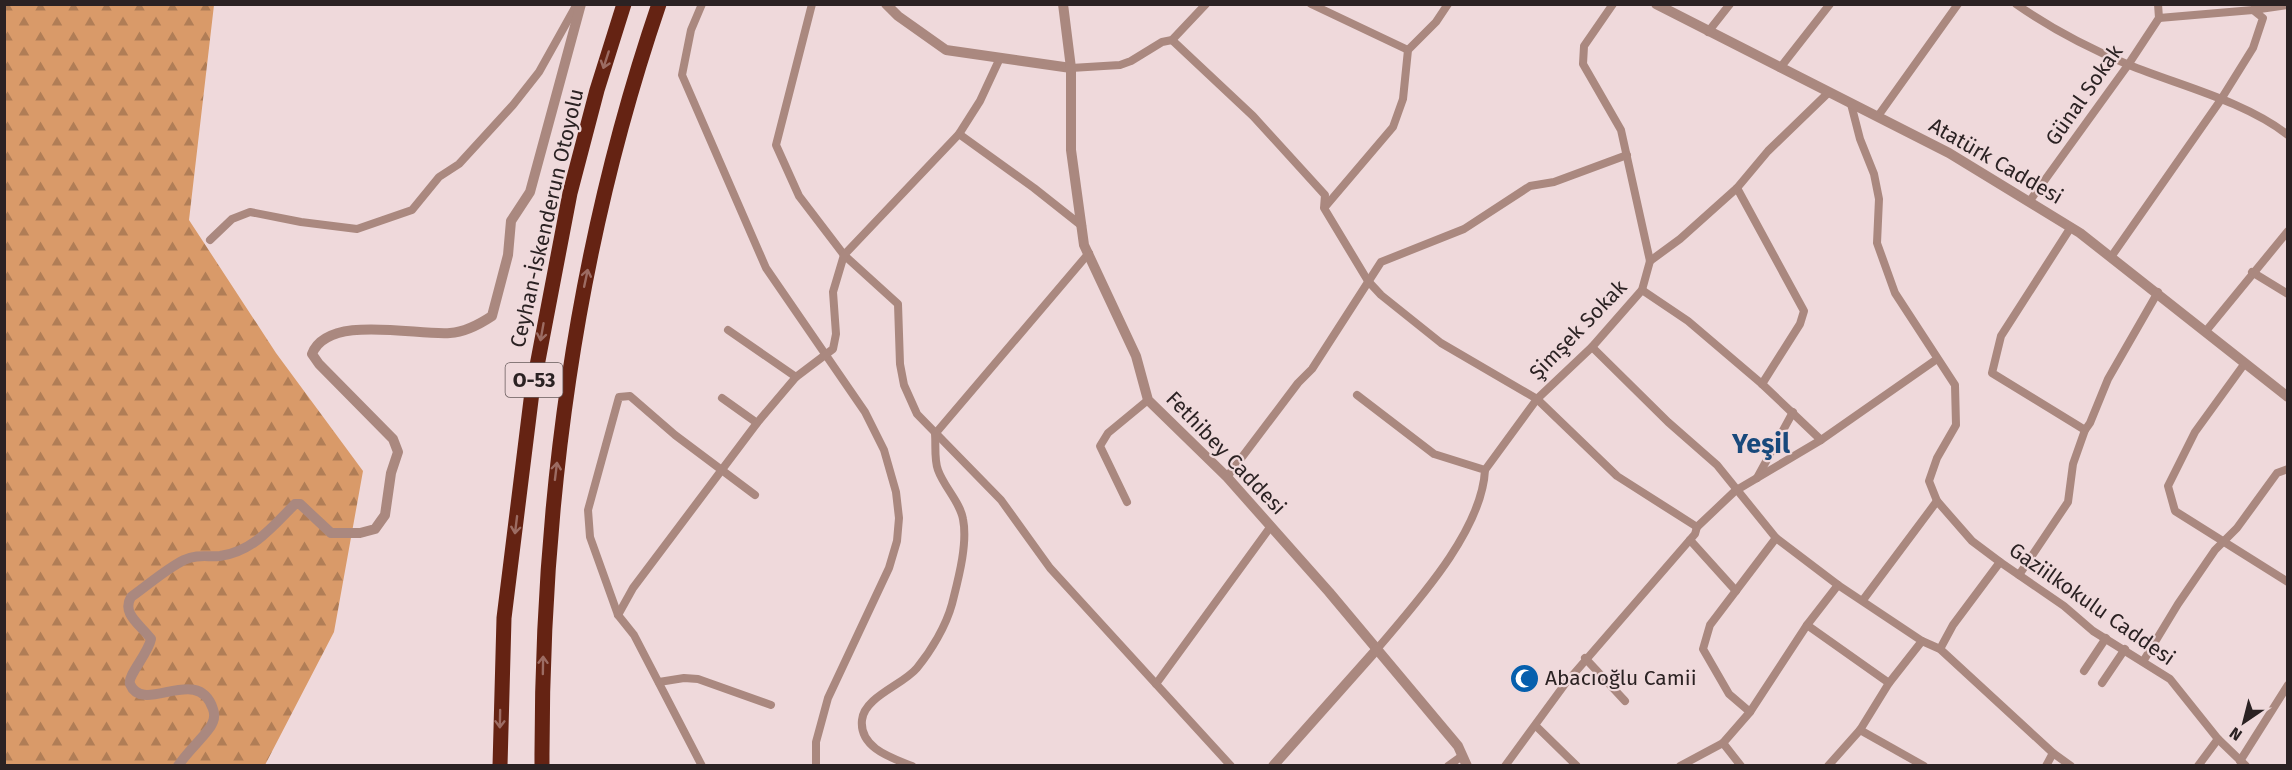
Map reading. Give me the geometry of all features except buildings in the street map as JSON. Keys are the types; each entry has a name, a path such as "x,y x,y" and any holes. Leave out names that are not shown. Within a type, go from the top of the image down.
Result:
{"highway":[{"name":"Ceyhan-İskenderun Otoyolu","path":"500,765 504,618 532,392 570,193 597,90 624,4"},
{"name":"O-53","path":"542,765 544,621 553,498 565,397 602,201 628,99 659,4"}],"street":[{"path":"210,240 232,219 250,212 301,222 357,229 412,210 439,177 459,164 513,105 539,72 579,4"},
{"path":"178,765 213,724 215,713 211,702 203,693 187,688 147,696 135,691 130,684 130,677 149,650 151,639 127,611 126,605 131,597 182,561 197,555 221,556 242,549 277,525 295,504 300,504 331,533 360,533 375,529 385,515 391,473 398,452 393,439 319,364 312,354 315,346 334,335 358,328 451,333 477,326 492,316 508,255 511,221 530,192 579,4"},
{"path":"702,4 691,30 682,75 766,268 865,412 884,450 896,492 899,518 897,541 889,568 828,698 816,742 816,765"},
{"path":"812,4 776,145 799,196 844,255 898,304 900,364 904,385 917,414 1001,500 1050,568 1231,765"},
{"path":"886,4 898,16 946,50 1071,68 1120,65 1162,42 1172,40 1206,4"},
{"name":"Fethibey Caddesi","path":"1063,4 1071,68 1071,150 1084,245 1136,356 1148,400 1227,477 1271,526 1458,746 1465,761"},
{"path":"1311,4 1408,50"},
{"path":"1324,208 1394,127 1402,99 1408,50 1436,22 1448,4"},
{"name":"Şimşek Sokak","path":"1485,470 1537,399 1592,347 1642,290 1650,261 1621,130 1583,64 1584,46 1613,4"},
{"name":"Atatürk Caddesi","path":"1656,4 1948,153 2071,227 2158,292 2288,397"},
{"path":"1708,32 1730,4"},
{"path":"1780,68 1830,4"},
{"path":"1878,116 1958,4"},
{"path":"2016,4 2055,32 2128,65 2259,116 2288,135"},
{"path":"2158,4 2159,18 2288,5"},
{"path":"2111,257 2220,101 2253,48 2263,18 2255,7"},
{"name":"Günal Sokak","path":"2029,202 2128,65 2159,18"},
{"path":"1172,40 1254,116 1325,195 1324,208 1368,281 1441,343 1537,399 1617,476 1697,527"},
{"path":"618,615 633,588 757,423 796,378 834,349 836,334 833,292 844,255 958,134 980,101 1000,58"},
{"path":"1650,261 1680,239 1737,188 1768,151 1828,93"},
{"path":"1851,104 1879,199 1876,243 1895,293 1955,385 1957,407 1956,425 1937,458 1929,481 1937,501 1863,600"},
{"path":"958,134 1034,188 1082,226"},
{"path":"1227,477 1298,383 1312,369 1381,262 1464,229 1530,186 1554,182 1627,155"},
{"path":"1737,188 1804,311 1800,324 1762,384"},
{"path":"2071,227 2001,336 1992,374 2085,430"},
{"path":"2206,331 2287,232"},
{"path":"912,765 887,756 874,747 864,734 861,723 863,713 876,700 903,682 917,667 941,630 951,606 963,544 963,517 937,469 936,434 1089,253"},
{"path":"2252,272 2288,294"},
{"path":"1642,290 1688,321 1762,384 1821,440"},
{"path":"2019,574 2068,502 2073,464 2085,430 2108,379 2158,292"},
{"path":"728,330 796,378"},
{"path":"1592,347 1668,422 1717,465 1735,491 1776,538 1838,585 1923,641 1940,649 2053,753 2071,765"},
{"path":"1505,765 1585,658 1690,540 1697,527 1735,491 1821,440 1937,359"},
{"path":"2245,363 2195,432 2168,486 2175,511 2288,582"},
{"path":"1273,765 1377,649 1421,596 1470,524 1484,490 1485,470 1434,454 1357,395"},
{"path":"702,765 634,635 618,615 590,537 588,510 619,397 630,396 675,435 755,495"},
{"path":"722,398 757,423"},
{"path":"1127,502 1100,446 1108,433 1148,400"},
{"path":"1756,478 1793,412"},
{"path":"2144,660 2178,604 2215,550 2225,542 2277,473 2288,469"},
{"name":"Gaziilkokulu Caddesi","path":"1937,501 1972,541 2106,638 2144,660 2170,679 2218,738 2243,763"},
{"path":"1156,684 1271,526"},
{"path":"1750,712 1729,694 1703,649 1710,625 1776,538"},
{"path":"1690,540 1736,591"},
{"path":"1940,649 1953,625 2000,562"},
{"path":"1680,765 1723,743 1750,712 1807,625 1838,585"},
{"path":"1807,625 1889,682"},
{"path":"2084,671 2106,638"},
{"path":"1828,765 1860,730 1889,682 1923,641"},
{"path":"2102,682 2125,649"},
{"path":"1585,658 1625,700"},
{"path":"659,682 684,678 698,679 771,705"},
{"path":"2243,763 2288,685"},
{"path":"1536,726 1577,765"},
{"path":"1860,730 1924,765"},
{"path":"2198,765 2218,738"},
{"path":"1723,743 1741,765"},
{"path":"2046,765 2053,753"},
{"path":"1448,765 1465,761"}],"green space":[{"path":"4,5 214,5 189,220 276,353 363,471 334,632 265,765 5,765"}],"place":[{"name":"Abacıoğlu Camii","path":"1524,678"}],"district":[{"name":"Yeşil","path":"1761,444"}]}
